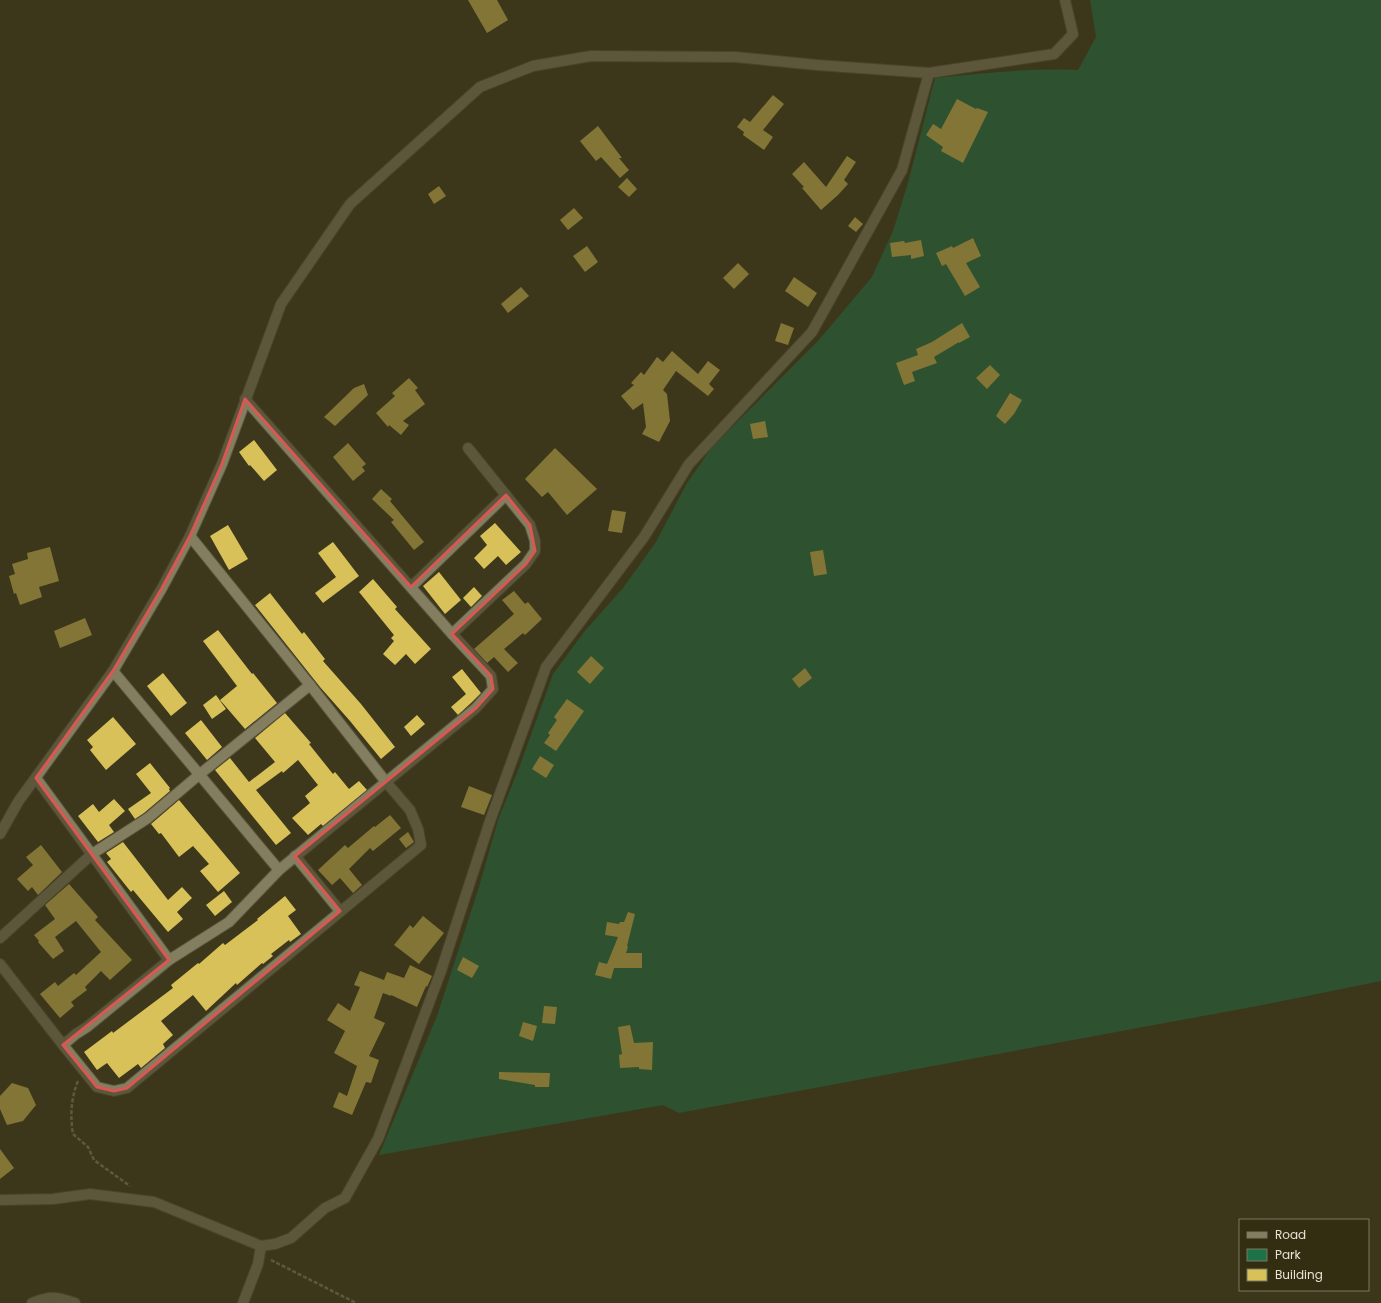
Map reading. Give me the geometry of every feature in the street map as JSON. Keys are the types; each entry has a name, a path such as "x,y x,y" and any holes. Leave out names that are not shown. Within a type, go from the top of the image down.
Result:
{"street":[{"path":"0,834 18,802 113,671 162,588 190,536 222,464 281,304 350,204 480,87 533,66 591,56 735,57 817,65 929,73 1054,54 1073,34 1065,0"},
{"path":"0,1200 53,1199 90,1194 154,1202 260,1250 291,1238 325,1208 345,1198 378,1139 439,978 490,821 546,667 644,537 690,464 812,332 902,170 929,73"},
{"path":"63,1045 169,960 229,922 279,870 476,708 493,689 491,676 452,634 245,399"},
{"path":"452,634 526,564 535,551 535,541 530,525 468,448"},
{"path":"411,587 506,496"},
{"path":"0,964 97,1087 114,1091 127,1088 421,845 418,830 410,810 190,536"},
{"path":"113,671 279,870"},
{"path":"0,938 92,854 148,818 310,685"},
{"path":"36,778 169,960"},
{"path":"295,856 340,911"},
{"path":"243,1303 258,1264 260,1250"},
{"path":"32,1303 46,1298 59,1298 75,1303"}],"path":[{"path":"83,1070 72,1104 71,1124 73,1134 88,1147 94,1160 131,1187"},
{"path":"260,1250 356,1303"}],"highlighted area":[{"path":"245,399 411,587 506,495 530,525 535,551 526,564 452,634 491,676 493,689 476,708 295,856 340,911 127,1088 114,1091 97,1087 63,1045 169,960 36,778 113,671 162,588 190,536 222,464"}],"green space":[{"path":"1090,0 1381,0 1381,981 1257,1006 679,1113 663,1105 379,1155 437,1016 479,887 498,820 519,768 553,674 584,632 623,588 656,542 687,483 712,447 818,341 872,277 893,231 908,183 935,78 1024,70 1078,70 1096,37"}],"building":[{"path":"468,0 497,0 508,20 487,33"},
{"path":"773,95 784,104 763,130 773,137 764,150 743,135 744,132 737,127 744,118 750,122"},
{"path":"957,99 976,109 977,108 988,112 963,163 941,151 943,147 926,135 933,124 941,129"},
{"path":"598,126 622,158 619,158 629,170 620,178 601,157 596,161 580,141"},
{"path":"847,156 856,162 844,180 848,184 821,210 792,174 804,162 826,187"},
{"path":"627,178 637,189 629,197 618,187"},
{"path":"439,186 446,196 434,204 428,194"},
{"path":"574,208 583,218 568,230 560,220"},
{"path":"855,217 863,224 856,232 848,226"},
{"path":"973,238 981,256 966,263 980,287 965,296 946,264 942,266 936,253 952,246 953,248"},
{"path":"921,240 924,256 911,259 911,255 892,257 890,243 904,241 905,243"},
{"path":"587,246 598,262 585,272 573,256"},
{"path":"738,263 749,274 734,289 723,278"},
{"path":"794,277 817,293 808,307 785,291"},
{"path":"521,287 529,296 508,313 501,304"},
{"path":"781,323 794,328 788,345 775,341"},
{"path":"962,323 970,337 934,357 937,363 912,372 915,381 904,385 896,363 918,355 916,349 932,342"},
{"path":"672,351 698,374 708,361 720,370 709,384 714,389 708,396 676,371 663,390 667,394 670,421 659,442 642,434 646,427 643,403 633,410 621,396 634,385 631,383 641,372 644,375 657,357 663,362"},
{"path":"990,365 1000,375 987,389 976,378"},
{"path":"409,378 418,388 415,390 425,404 403,421 409,425 401,435 389,425 388,427 376,413 395,396 392,393"},
{"path":"364,384 368,395 335,426 324,417 354,388"},
{"path":"1010,393 1022,400 1014,414 1005,424 996,416"},
{"path":"765,421 768,437 753,439 750,424"},
{"path":"254,440 277,470 264,481 250,465 249,466 239,452"},
{"path":"348,443 366,464 362,467 365,471 353,481 333,457"},
{"path":"555,448 597,489 567,515 548,492 542,497 525,479"},
{"path":"381,489 392,499 390,501 424,542 414,550 391,522 394,520 372,499"},
{"path":"612,510 626,512 622,533 608,531"},
{"path":"495,523 521,552 506,565 498,556 484,569 474,558 487,545 480,536"},
{"path":"228,525 248,559 229,570 210,536"},
{"path":"333,542 359,576 323,603 315,593 336,577 318,553"},
{"path":"50,547 59,581 39,587 42,597 20,605 16,593 14,594 9,576 15,574 12,564 28,559 27,553"},
{"path":"823,550 827,574 814,576 810,552"},
{"path":"439,572 461,600 445,614 423,586"},
{"path":"373,579 397,607 395,609 431,649 415,664 406,654 395,665 383,654 394,641 391,638 394,635 359,592"},
{"path":"474,587 482,596 471,607 463,598"},
{"path":"514,591 525,604 528,602 542,619 525,635 523,633 504,649 518,663 508,672 494,657 487,663 474,649 514,614 502,600"},
{"path":"270,593 302,634 304,632 325,659 323,661 361,704 395,747 381,759 320,687 255,605"},
{"path":"85,618 92,635 60,648 54,631"},
{"path":"218,630 252,674 253,673 277,703 245,729 220,700 237,686 203,641"},
{"path":"591,656 604,668 590,684 577,672"},
{"path":"805,668 812,678 799,688 792,679"},
{"path":"462,669 481,693 458,715 451,707 466,694 452,677"},
{"path":"163,673 187,703 171,716 147,686"},
{"path":"216,695 226,709 212,719 203,705"},
{"path":"567,699 584,711 556,751 544,743 550,735 548,733 557,720 554,717"},
{"path":"285,713 311,743 309,744 333,774 335,772 349,789 359,781 367,790 323,826 321,824 308,835 292,818 310,803 305,796 318,785 298,760 283,773 282,771 256,790 291,833 276,845 215,770 230,758 249,782 275,762 255,738"},
{"path":"417,715 425,724 411,736 404,727"},
{"path":"113,717 136,744 106,770 90,750 93,747 87,740"},
{"path":"201,720 222,747 207,760 185,733"},
{"path":"540,756 554,765 546,778 532,769"},
{"path":"150,763 170,788 170,791 135,819 128,809 151,793 136,774"},
{"path":"469,786 492,795 484,815 461,807"},
{"path":"114,799 125,811 109,825 114,832 98,842 78,816 93,804 99,812"},
{"path":"179,800 240,873 218,892 200,871 209,864 193,846 179,857 161,833 159,834 151,824"},
{"path":"390,815 401,828 373,851 370,848 349,869 362,885 353,893 340,878 332,885 318,870 345,845 348,848 374,826 375,827"},
{"path":"408,832 414,842 406,848 399,839"},
{"path":"123,842 168,900 182,887 192,898 177,912 183,919 168,932 133,890 131,892 107,862 111,859 106,853"},
{"path":"41,845 62,872 38,895 32,887 28,891 17,879 33,865 26,857"},
{"path":"69,884 98,917 95,920 132,960 110,980 101,971 85,987 87,990 71,1002 74,1006 60,1018 40,994 55,982 58,986 74,973 76,975 101,952 76,921 55,937 64,951 53,959 38,942 39,941 34,935 55,919 45,905"},
{"path":"224,891 232,902 215,916 206,905"},
{"path":"285,896 296,910 288,916 301,934 290,942 289,940 271,954 273,956 263,964 262,963 237,985 236,983 206,1011 193,995 161,1021 173,1035 163,1044 165,1048 141,1068 138,1064 119,1078 107,1063 97,1070 84,1052 112,1031 113,1033 173,988 171,985 198,963 199,964 223,943 225,945 258,920 257,919"},
{"path":"628,912 635,914 626,953 642,953 642,968 614,968 611,979 595,975 599,962 607,964 618,937 605,935 607,922 619,924 620,922 624,922"},
{"path":"423,916 444,933 419,964 394,945 410,925 413,928"},
{"path":"463,957 479,966 472,978 457,970"},
{"path":"410,965 432,976 417,1007 383,993 374,1018 385,1023 369,1056 379,1060 371,1083 366,1082 352,1115 333,1107 339,1092 347,1096 357,1066 334,1053 345,1031 327,1020 338,1003 350,1011 360,987 354,985 360,971 384,980 387,972 404,978"},
{"path":"544,1006 557,1007 555,1024 542,1023"},
{"path":"523,1022 537,1026 533,1041 519,1036"},
{"path":"630,1025 634,1043 653,1042 652,1070 639,1069 639,1067 620,1068 619,1055 622,1054 618,1027"},
{"path":"499,1072 550,1073 549,1087 535,1087 535,1085 499,1079"},
{"path":"12,1083 28,1088 36,1105 23,1121 7,1125 0,1109 0,1096"},
{"path":"0,1149 14,1168 0,1179"}]}
